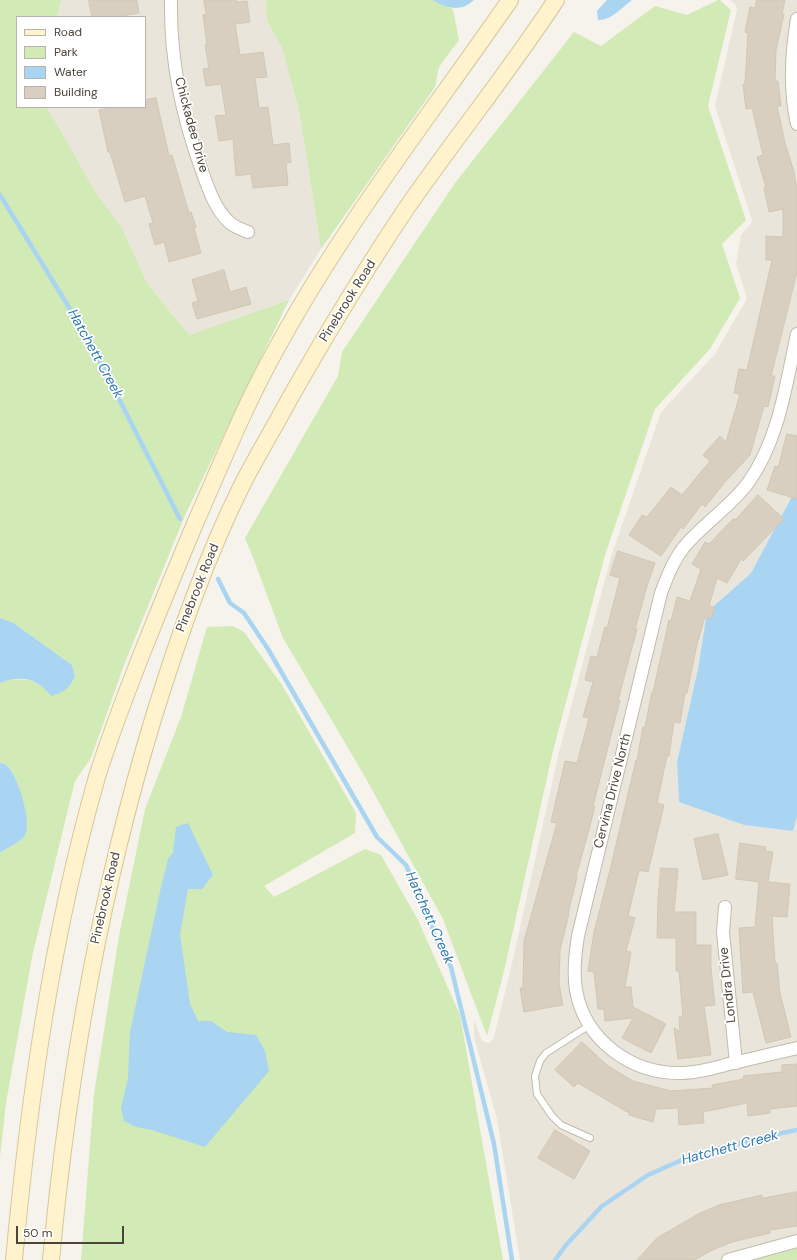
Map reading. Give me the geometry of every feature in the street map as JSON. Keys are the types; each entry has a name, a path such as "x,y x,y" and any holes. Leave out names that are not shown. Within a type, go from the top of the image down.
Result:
{"street":[{"name":"Chickadee Drive","path":"171,0 172,31 177,74 185,115 200,165 212,194 224,217 236,227 248,232"},
{"name":"Pinebrook Road","path":"14,1260 22,1177 40,1048 65,908 98,774 134,673 187,543 236,429 262,374 282,338 331,256 379,183 474,53 510,0"},
{"name":"Pinebrook Road","path":"51,1260 55,1216 72,1087 92,962 105,902 132,792 179,637 199,583 244,480 335,322 407,208 533,36 556,0"},
{"path":"797,19 791,67 792,92 797,124"},
{"name":"Cervina Drive North","path":"797,334 793,370 767,450 758,467 739,494 697,533 684,548 672,566 661,593 580,928 575,954 574,971 576,991 581,1009 590,1025 600,1038 622,1058 651,1070 683,1074 700,1072 797,1048"},
{"name":"Londra Drive","path":"725,907 723,932 736,1063"},
{"path":"728,1260 797,1242"}],"lane":[{"path":"590,1025 546,1053 540,1061 535,1076 537,1094 552,1116 561,1125 590,1138"}],"shaded area":[{"path":"61,0 266,0 267,21 282,48 299,110 321,249 289,300 189,335 147,283 122,228 96,193 47,108 146,108 146,16 57,16"},
{"path":"730,0 797,0 797,487 751,573 707,612 698,669 677,762 679,802 744,825 793,831 797,817 797,1260 520,1260 497,1119 474,1037 474,1020 482,1041 488,1043 491,1041 494,1037 511,968 559,752 611,557 661,412 715,354 747,298 736,264 741,235 751,224 752,220 715,106 737,9 735,4"}],"green space":[{"path":"0,0 61,0 57,16 16,16 16,108 47,108 96,193 122,228 147,283 189,335 289,300 186,513 124,665 91,758 75,781 32,957 6,1103 0,1157 0,853 23,838 26,830 26,821 22,800 15,780 7,766 0,763 0,683 18,679 30,681 41,685 46,689 75,676 72,665 12,622 0,618"},
{"path":"266,0 432,0 453,9 459,40 439,67 435,87 321,249 299,110 282,48 267,21"},
{"path":"720,0 731,10 708,106 746,220 722,244 740,298 710,349 655,409 605,555 553,751 505,967 487,1036 443,919 364,775 283,638 245,538 338,376 342,352 455,183 574,32 601,46 655,6 687,15"},
{"path":"233,626 244,632 282,685 356,813 355,833 264,886 274,897 365,849 381,855 418,920 460,1015 503,1260 81,1260 94,1094 119,936 145,809 181,717 207,627"},
{"path":"797,1248 797,1260 752,1260"}],"water":[{"path":"432,0 474,0 464,7 453,8"},
{"path":"607,0 632,0 612,16 598,20 597,11"},
{"path":"797,487 797,817 793,831 744,825 679,802 677,762 698,669 707,612 751,573"},
{"path":"0,618 12,622 72,665 75,676 71,684 63,691 51,696 40,685 28,680 15,679 0,683"},
{"path":"0,763 7,766 12,772 20,789 27,820 27,829 23,838 0,853"},
{"path":"188,823 213,875 202,889 188,889 180,934 190,1004 198,1021 211,1021 227,1032 256,1035 265,1051 269,1071 205,1147 152,1130 136,1127 124,1121 121,1108 128,1078 130,1032 161,887 168,859 173,853 176,827"}],"building":[{"path":"89,0 137,0 139,13 121,16 92,16"},
{"path":"204,0 236,0 237,2 247,1 250,22 235,24 240,55 263,52 267,77 255,78 259,108 268,107 273,145 289,143 291,162 286,163 288,185 253,188 251,174 236,176 233,139 219,141 215,116 226,115 221,84 206,86 203,69 209,68 205,45 207,45 203,15 206,14"},
{"path":"757,0 785,0 782,14 784,14 776,50 775,81 778,81 781,106 777,106 797,189 797,272 771,376 775,376 768,407 764,406 750,455 725,482 705,507 702,504 683,529 681,527 661,556 629,535 642,515 647,517 671,487 682,495 710,461 703,455 720,436 726,442 740,394 734,393 739,369 747,370 772,260 766,260 766,236 783,237 783,209 769,212 764,188 766,187 757,157 763,155 752,108 746,109 743,84 745,84 748,33 745,32 750,7 755,8"},
{"path":"156,98 169,156 172,155 189,213 191,212 196,227 194,228 201,253 169,262 164,242 155,245 149,224 153,223 145,196 125,202 110,152 108,152 99,110 108,108 146,108 146,100"},
{"path":"224,270 230,292 246,287 251,304 197,319 192,303 198,301 192,280"},
{"path":"787,434 797,436 797,499 767,490 775,466 778,467"},
{"path":"758,495 784,519 743,561 741,559 727,583 717,578 709,606 715,607 711,619 705,617 697,644 687,693 685,693 680,723 674,722 669,756 667,756 657,803 664,805 648,872 639,870 628,916 635,918 626,951 631,952 625,987 631,987 633,1007 666,1024 651,1053 622,1038 633,1018 605,1021 604,1009 598,1009 594,972 588,971 594,932 637,760 643,727 645,727 669,620 671,621 677,597 690,601 701,569 692,564 705,542 709,544 734,518 735,520"},
{"path":"618,551 655,563 635,629 637,629 618,700 620,700 593,806 595,806 576,876 560,950 559,984 563,1005 524,1012 520,988 523,988 524,941 557,823 551,822 565,761 577,763 589,718 583,717 593,682 585,680 591,656 597,657 605,627 607,628 620,578 610,575"},
{"path":"718,834 728,875 703,880 694,839"},
{"path":"740,843 766,847 765,851 773,852 768,882 790,884 787,917 772,916 775,963 777,963 780,993 791,1037 766,1043 753,992 743,993 739,928 755,927 759,882 736,879"},
{"path":"661,868 678,869 674,912 696,912 696,945 711,945 711,969 715,1005 704,1006 711,1055 678,1059 674,1028 680,1032 679,1017 683,1016 679,971 676,971 676,938 657,938"},
{"path":"582,1042 608,1066 633,1081 671,1091 713,1088 712,1085 744,1079 743,1076 782,1072 782,1065 797,1064 797,1106 770,1109 770,1113 748,1116 747,1103 703,1112 704,1123 679,1125 678,1108 656,1109 653,1122 629,1115 629,1113 578,1083 574,1087 555,1070"},
{"path":"555,1130 590,1151 574,1179 538,1158"},
{"path":"797,1192 797,1226 770,1230 770,1233 732,1242 710,1251 695,1260 637,1260 657,1238 700,1213 719,1205 762,1195 762,1198"}],"waterway":[{"name":"Hatchett Creek","path":"0,195 89,340 180,519"},
{"name":"Hatchett Creek","path":"218,579 230,603 244,613 268,649 377,837 406,865 418,892 421,904 429,915 434,935 451,967 494,1144 512,1260"},
{"name":"Hatchett Creek","path":"555,1260 566,1245 602,1206 648,1175 693,1155 797,1130"}]}
